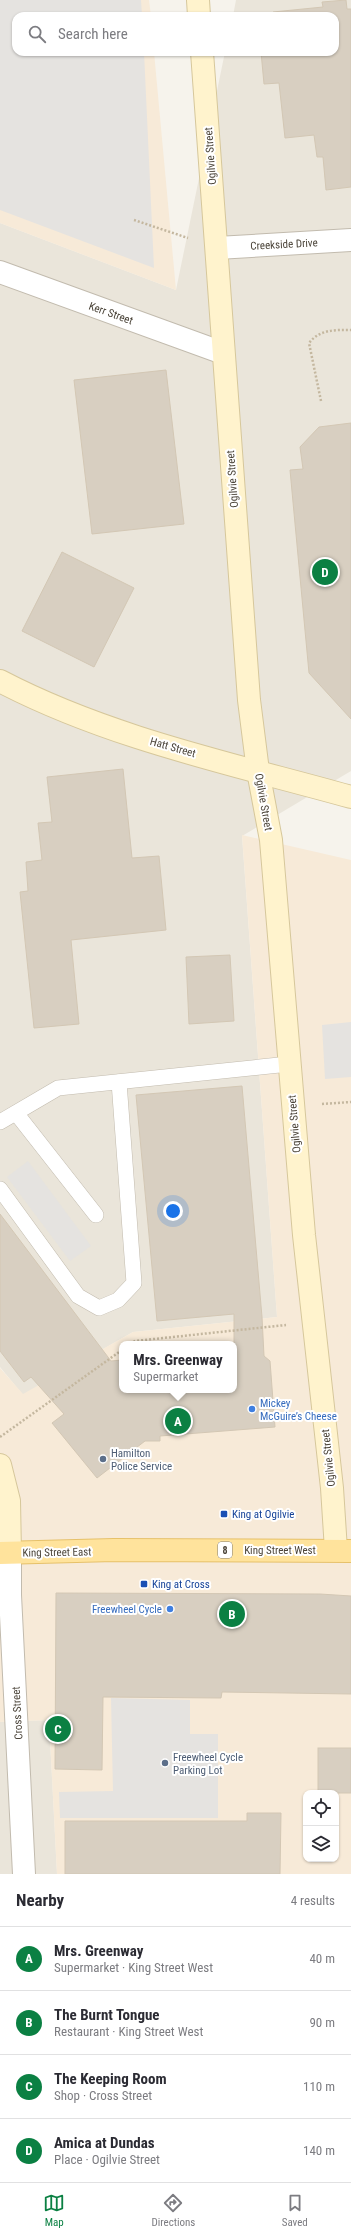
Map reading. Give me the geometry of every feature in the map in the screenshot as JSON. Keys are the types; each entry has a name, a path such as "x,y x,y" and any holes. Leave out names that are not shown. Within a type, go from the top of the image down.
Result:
{"main road":[{"path":"198,0 199,12"},
{"name":"Ogilvie Street","path":"202,56 217,248 222,353 249,700 258,771 271,840 289,1064 313,1322 332,1488 344,1550"},
{"name":"Hatt Street","path":"0,681 25,694 109,728 351,797"},
{"path":"0,1465 9,1501 5,1553"},
{"name":"King Street West","path":"114,1550 344,1550"},
{"name":"King Street East","path":"5,1553 114,1550"}],"street":[{"name":"Creekside Drive","path":"217,248 351,240"},
{"name":"Kerr Street","path":"0,272 222,353"},
{"name":"Cross Street","path":"5,1553 10,1595 24,1874"}],"lane":[{"path":"0,1122 58,1088 289,1064"},
{"path":"0,1190 78,1296 99,1308 118,1300 134,1283 119,1082"},
{"path":"16,1113 96,1215"}],"path":[{"path":"134,220 217,248"},
{"path":"321,401 309,342 315,336 328,331 351,330"},
{"path":"135,1341 313,1322"},
{"path":"0,1437 119,1352"}],"shaded area":[{"path":"0,0 149,0 150,12 12,12 12,56 154,56 176,290 0,223"},
{"path":"0,0 141,0 142,12 12,12 12,56 144,56 154,268 0,210"},
{"path":"236,0 351,0 351,771 242,836 277,1317 133,1332 23,1395 0,1367 0,223 176,290 224,56 339,56 339,12 234,12"},
{"path":"242,835 351,860 351,1874 57,1874 49,1720 0,1722 0,1368 23,1394 133,1332 277,1317"},
{"path":"351,1022 351,1077 325,1079 322,1025"},
{"path":"28,1161 91,1246 70,1261 7,1177"},
{"name":"Freewheel Cycle Parking Lot","path":"111,1698 190,1700 190,1734 218,1734 218,1818 60,1818 59,1792 113,1791"},
{"path":"49,1720 57,1874 0,1874 0,1722"}],"building":[{"path":"346,0 347,9 351,9 351,187 326,190 323,157 317,157 314,135 285,138 279,83 264,84 261,56 339,56 339,12 273,12 323,7 322,2"},
{"path":"166,370 184,524 92,534 74,380"},
{"path":"351,423 351,719 309,673 290,470 303,469 300,447 319,427"},
{"path":"62,552 134,588 94,667 22,631"},
{"path":"123,769 132,858 159,856 166,930 71,940 79,1024 34,1028 20,892 28,891 26,862 42,860 38,823 52,822 47,777"},
{"path":"230,955 234,1021 189,1024 186,957"},
{"path":"242,1086 264,1356 270,1361 275,1427 160,1436 160,1441 145,1441 97,1478 52,1423 64,1414 31,1377 24,1382 0,1351 0,1214 111,1361 119,1360 119,1393 237,1393 237,1341 234,1341 234,1314 157,1321 136,1095"},
{"path":"56,1593 320,1594 351,1596 351,1694 222,1692 221,1698 103,1697 102,1770 55,1769"},
{"path":"318,1748 351,1748 351,1793 339,1793 339,1790 318,1790"},
{"path":"247,1813 281,1813 280,1874 65,1874 65,1821 247,1821"}],"place":[{"name":"Amica at Dundas","path":"325,572"},
{"name":"Mickey McGuire’s Cheese","path":"252,1409"},
{"name":"Mrs. Greenway","path":"178,1421"},
{"name":"Hamilton Police Service","path":"103,1459"},
{"name":"King at Ogilvie","path":"224,1514"},
{"name":"King at Cross","path":"144,1584"},
{"name":"Freewheel Cycle","path":"170,1609"},
{"name":"The Burnt Tongue","path":"232,1614"},
{"name":"The Keeping Room","path":"58,1729"},
{"name":"Freewheel Cycle Parking Lot","path":"165,1763"}]}
